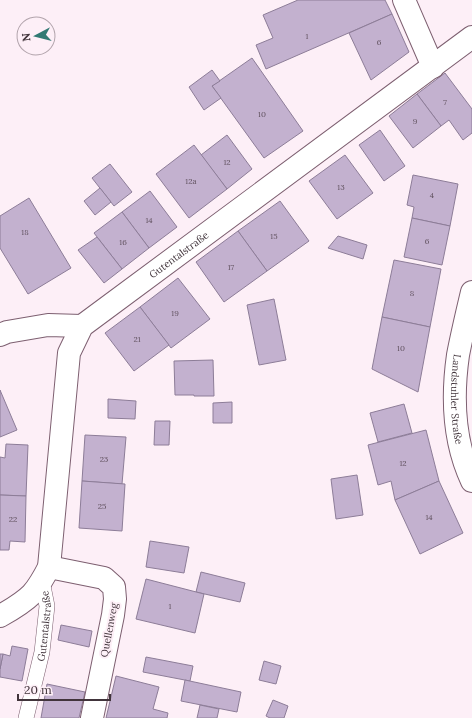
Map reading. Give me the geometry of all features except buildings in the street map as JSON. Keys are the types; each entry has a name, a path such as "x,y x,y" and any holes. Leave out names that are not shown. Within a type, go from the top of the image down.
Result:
{"street":[{"path":"404,0 433,67"},
{"name":"Gutentalstraße","path":"45,574 69,353 82,326 472,37"},
{"name":"Landstuhler Straße","path":"472,292 458,355 455,391 457,435 472,481"},
{"path":"0,335 7,332 48,325 82,326"},
{"path":"0,616 14,608 31,595 45,574"},
{"name":"Quellenweg","path":"45,574 104,578 114,587 116,600 92,718"}],"lane":[{"name":"Gutentalstraße","path":"26,718 42,652 47,606 45,574"}]}
